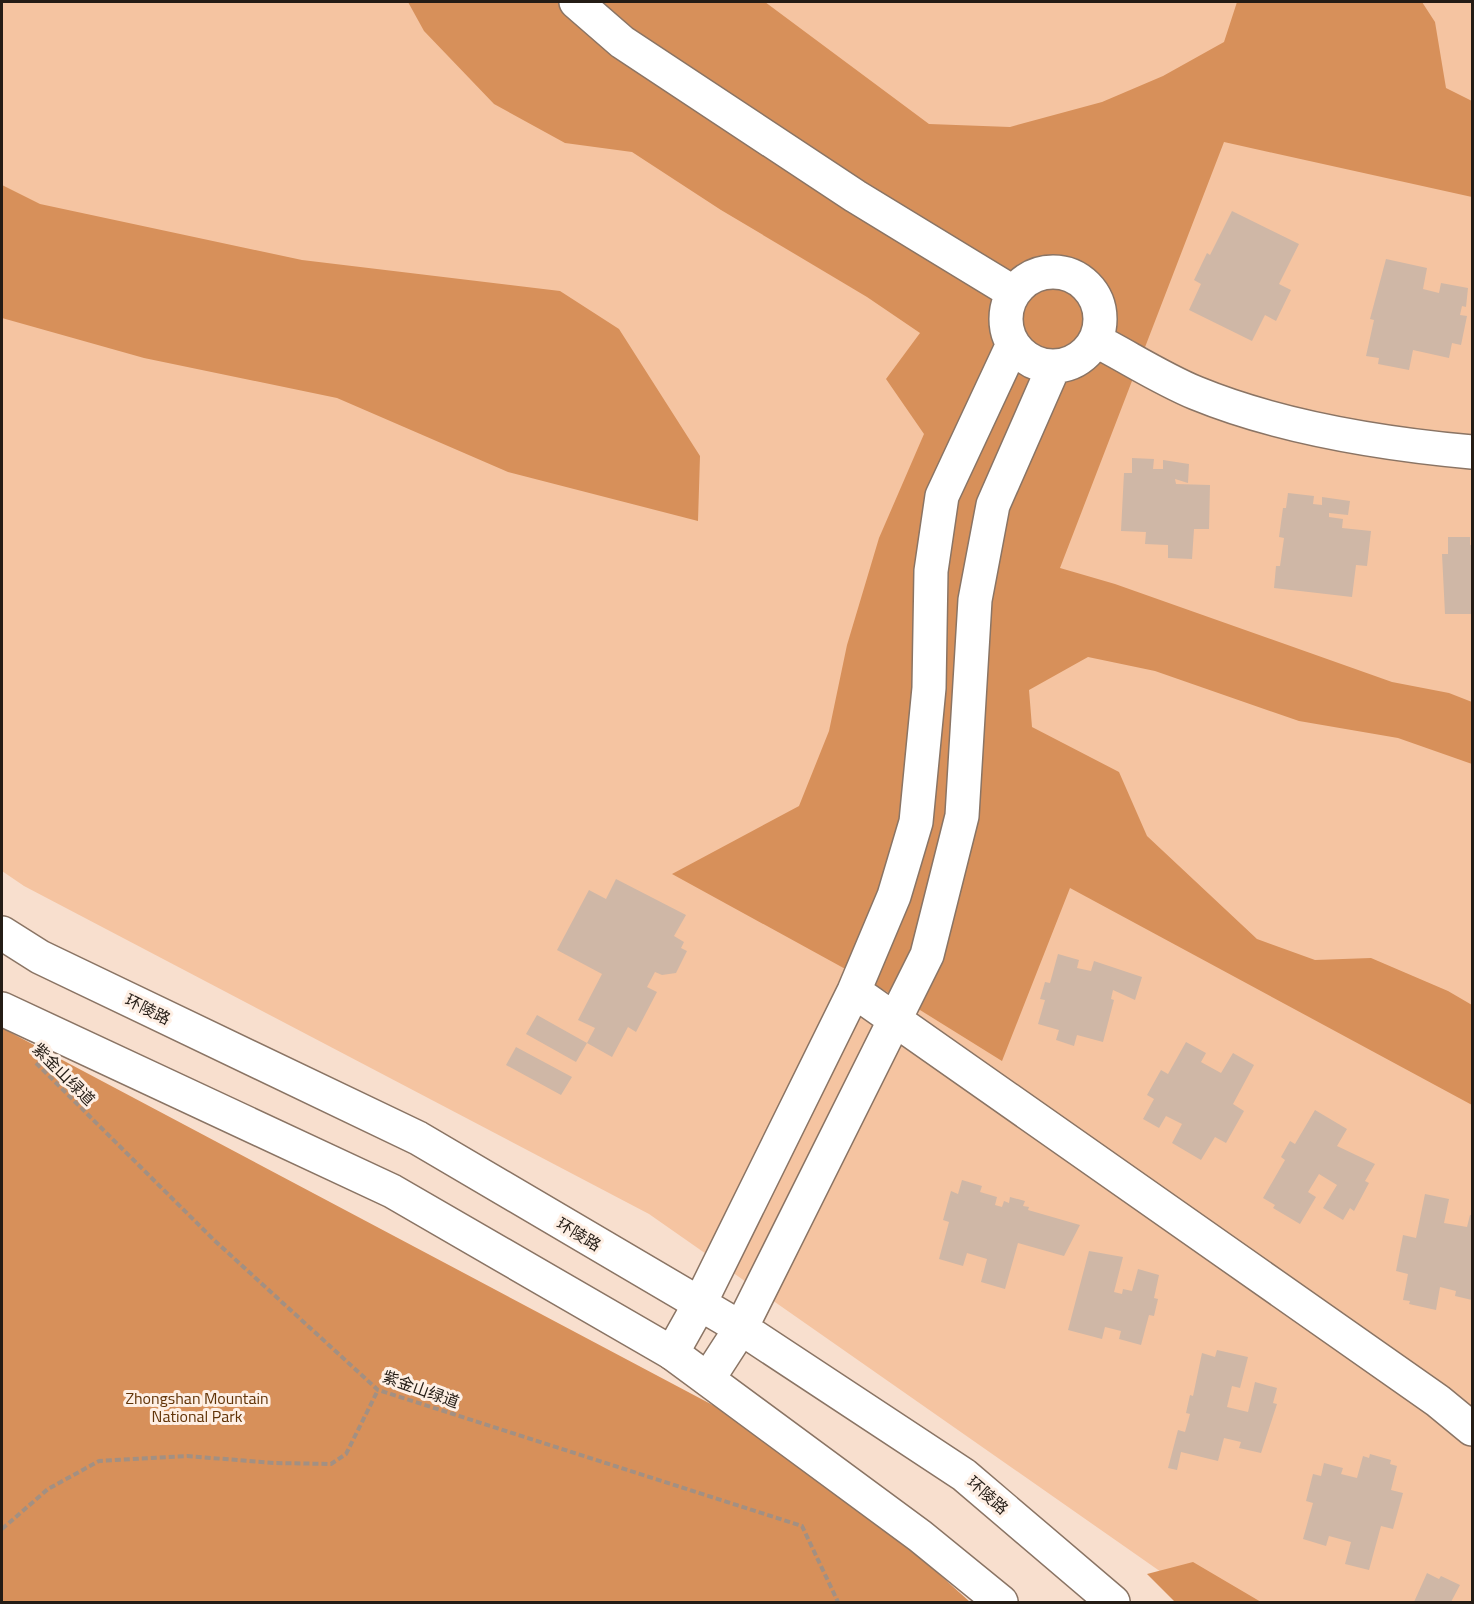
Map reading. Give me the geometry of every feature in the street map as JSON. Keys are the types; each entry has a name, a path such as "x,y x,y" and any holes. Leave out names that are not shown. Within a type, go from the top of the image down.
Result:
{"street":[{"path":"576,2 622,42 855,196 1014,293"},
{"path":"1054,273 1070,276 1083,284 1093,295 1099,310 1100,325 1095,340 1087,352 1074,361 1054,366 1029,360 1013,344 1006,322 1008,307 1014,293 1025,282 1039,275 1054,273"},
{"path":"1095,340 1194,392 1244,411 1398,445 1473,452"},
{"path":"672,1353 699,1305 854,991 894,896 916,822 929,688 931,571 942,496 1013,344"},
{"path":"708,1379 741,1328 927,955 962,816 975,600 993,505 1054,366"},
{"name":"环陵路","path":"2,933 40,957 418,1138 741,1328 964,1475 1113,1602"},
{"path":"854,991 1438,1401 1473,1429"},
{"path":"2,1009 392,1191 672,1353 920,1536 1000,1602"}],"path":[{"name":"紫金山绿道","path":"36,1062 214,1240 378,1390 802,1526 838,1602"},
{"path":"2,1529 48,1489 99,1461 187,1456 274,1463 331,1464 346,1454 378,1390"}],"shaded area":[{"path":"2,2 1472,2 1472,1602 1204,1602 649,1214 24,886 2,871"}],"green space":[{"path":"408,2 765,2 929,124 1010,127 1102,102 1163,76 1224,42 1237,2 1422,2 1435,22 1446,88 1472,101 1472,197 1224,142 1060,568 1115,584 1392,682 1449,693 1472,702 1472,764 1398,738 1299,721 1155,671 1088,657 1029,690 1032,727 1119,772 1147,836 1257,939 1315,960 1371,958 1448,991 1472,1005 1472,1105 1070,888 1002,1061 920,1010 672,874 799,806 829,731 847,645 879,538 924,434 886,379 920,333 867,297 721,210 632,152 565,143 494,104 424,31"},
{"path":"2,185 40,204 302,260 560,291 619,329 700,456 698,521 508,472 337,398 144,358 2,318"},
{"name":"Zhongshan Mountain National Park","path":"2,1028 807,1455 970,1602 2,1602"},
{"path":"1193,1562 1261,1602 1175,1602 1147,1574"}],"building":[{"path":"1232,211 1299,244 1279,284 1291,290 1276,321 1265,315 1252,341 1189,310 1201,284 1194,280 1207,253 1210,255"},
{"path":"1386,259 1427,268 1423,289 1439,293 1441,283 1468,288 1466,307 1462,306 1460,315 1467,316 1461,345 1452,343 1449,358 1413,350 1409,370 1378,364 1379,358 1366,356 1374,320 1370,319"},
{"path":"1132,458 1154,459 1153,469 1163,469 1163,460 1189,464 1188,483 1175,479 1176,484 1210,485 1209,529 1194,529 1192,559 1168,558 1168,545 1145,544 1146,532 1121,531 1124,473 1132,473"},
{"path":"1288,493 1314,496 1313,504 1322,505 1322,497 1350,501 1348,515 1329,513 1329,517 1343,519 1342,528 1371,531 1367,566 1356,565 1352,597 1274,588 1276,566 1280,566 1284,538 1279,537 1283,508 1286,508"},
{"path":"1448,537 1470,537 1472,614 1445,614 1442,554 1448,554"},
{"path":"616,879 686,915 674,936 684,942 681,948 687,951 676,973 662,975 655,972 647,987 657,992 636,1032 628,1027 612,1057 587,1043 595,1028 578,1020 602,974 557,950 589,890 606,899"},
{"path":"1058,954 1079,960 1077,968 1091,971 1094,961 1142,977 1135,1000 1113,990 1111,999 1114,1000 1103,1042 1077,1035 1074,1046 1056,1040 1059,1030 1038,1024 1045,1000 1040,999 1045,982 1050,983"},
{"path":"537,1015 587,1043 576,1062 526,1034"},
{"path":"1186,1042 1206,1053 1201,1062 1221,1073 1233,1053 1254,1065 1233,1104 1244,1111 1226,1143 1215,1137 1201,1160 1172,1143 1182,1124 1166,1116 1159,1128 1143,1119 1154,1099 1147,1095 1161,1070 1168,1074"},
{"path":"516,1047 572,1077 561,1095 506,1065"},
{"path":"1315,1110 1347,1129 1337,1146 1375,1164 1365,1181 1369,1183 1354,1211 1350,1208 1343,1220 1323,1208 1337,1185 1319,1174 1308,1192 1316,1197 1300,1224 1273,1208 1275,1205 1263,1198 1285,1160 1281,1157 1290,1141 1295,1144"},
{"path":"962,1180 982,1186 980,1192 997,1197 995,1205 1002,1207 1004,1201 1009,1203 1010,1197 1025,1201 1023,1206 1029,1207 1028,1210 1080,1225 1064,1256 1018,1243 1005,1289 981,1282 987,1259 967,1253 963,1266 939,1259 949,1222 943,1220 951,1191 958,1194"},
{"path":"1425,1194 1449,1199 1444,1223 1467,1227 1470,1215 1472,1215 1472,1300 1455,1296 1456,1291 1440,1287 1436,1310 1409,1304 1410,1301 1403,1300 1408,1274 1396,1271 1403,1235 1416,1238"},
{"path":"1089,1251 1123,1257 1114,1292 1122,1294 1123,1289 1132,1291 1138,1269 1159,1275 1154,1298 1158,1299 1154,1316 1149,1315 1141,1345 1119,1339 1121,1331 1105,1327 1102,1339 1068,1330"},
{"path":"1217,1350 1248,1357 1240,1388 1232,1386 1227,1407 1248,1412 1255,1382 1277,1388 1273,1403 1277,1404 1261,1453 1239,1448 1241,1442 1224,1438 1218,1461 1181,1452 1177,1470 1168,1468 1178,1430 1185,1432 1190,1414 1186,1413 1190,1395 1193,1396 1202,1353 1215,1357"},
{"path":"1370,1454 1391,1460 1390,1464 1397,1466 1391,1490 1403,1493 1393,1529 1381,1526 1369,1570 1345,1564 1351,1542 1329,1536 1326,1546 1303,1539 1313,1503 1306,1501 1313,1474 1321,1476 1324,1463 1343,1468 1341,1474 1357,1478 1363,1456 1369,1458"},
{"path":"1427,1573 1439,1579 1441,1576 1460,1585 1451,1602 1414,1602"}]}
